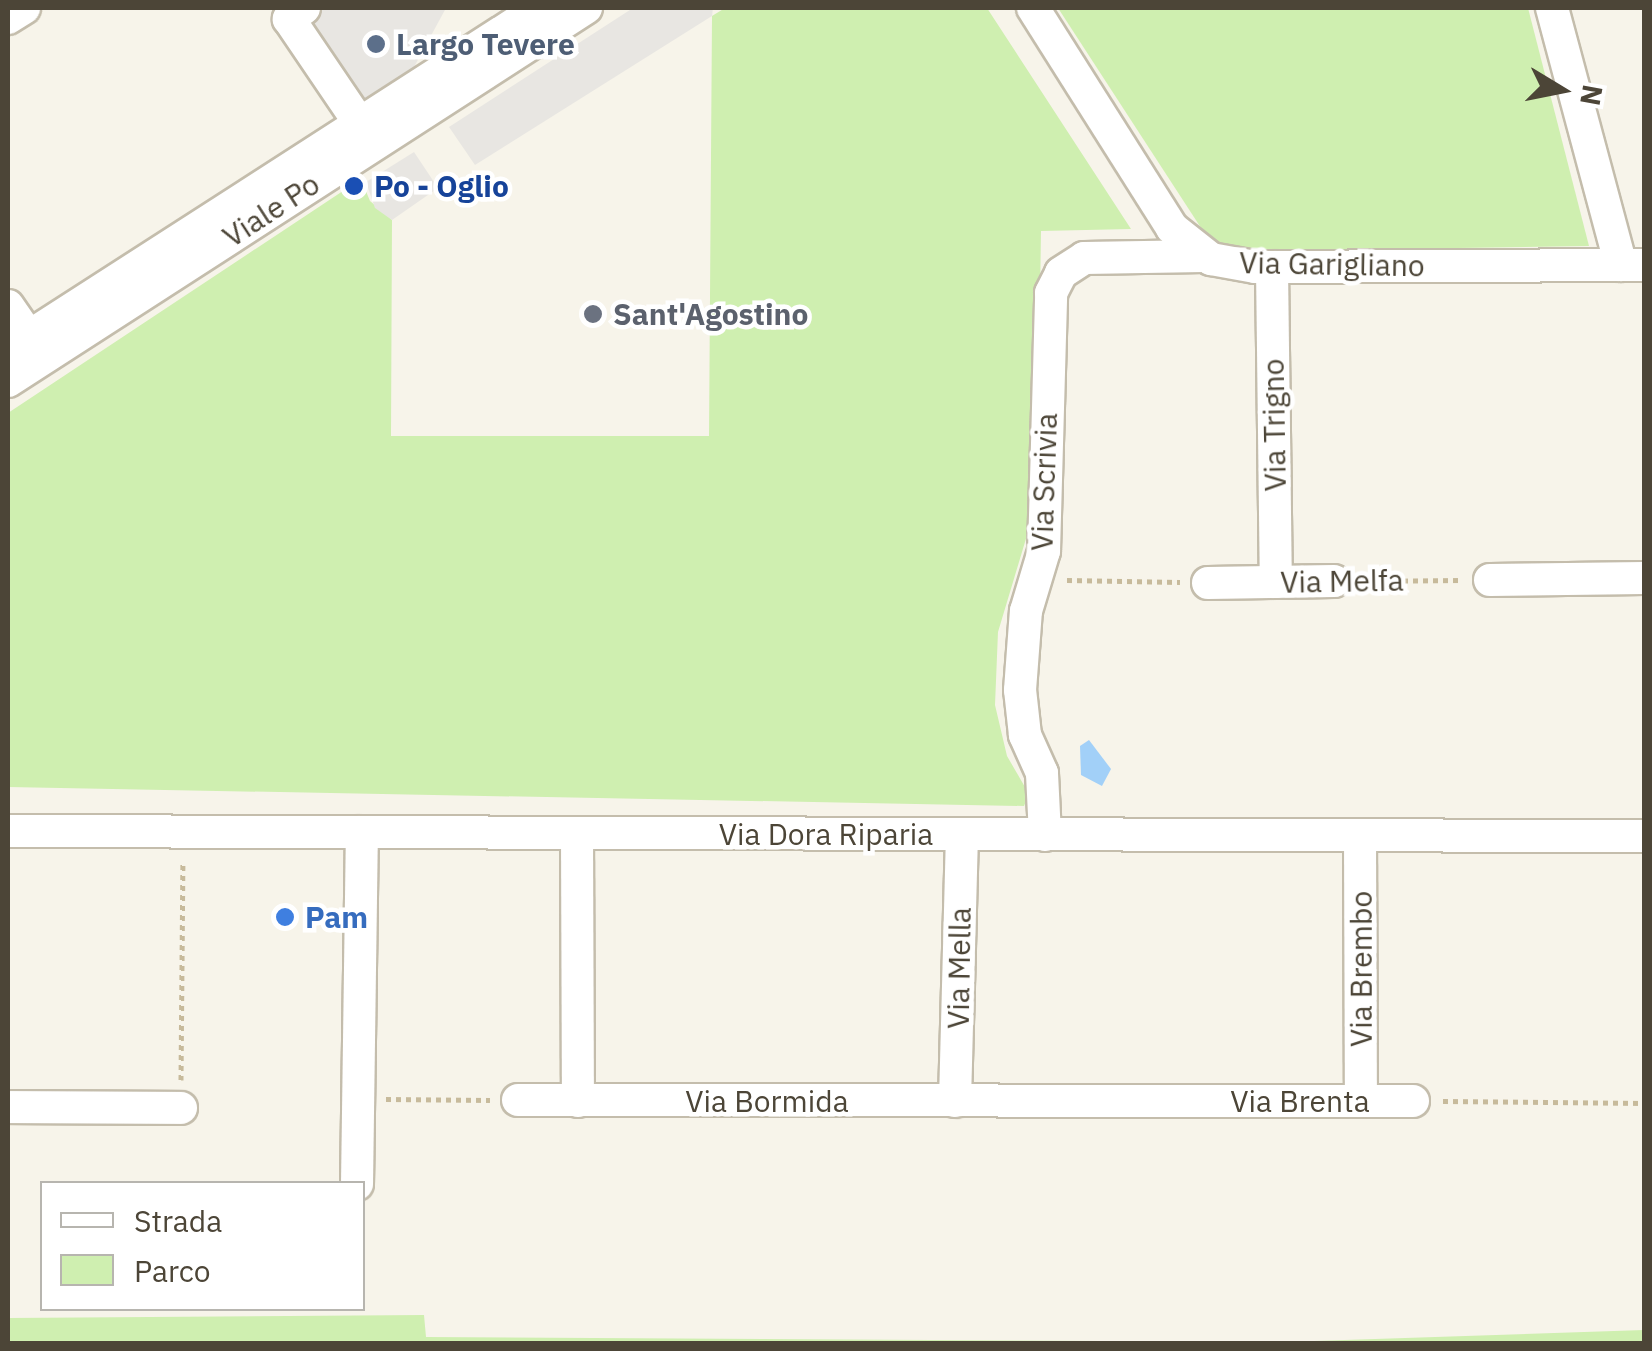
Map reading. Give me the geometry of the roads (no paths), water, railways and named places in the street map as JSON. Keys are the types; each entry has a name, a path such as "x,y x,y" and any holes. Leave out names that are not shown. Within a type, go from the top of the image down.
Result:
{"street":[{"path":"8,18 24,8"},
{"path":"304,8 289,19 367,134"},
{"name":"Viale Po","path":"367,134 539,8"},
{"name":"Viale Po","path":"8,381 27,348 367,134 586,8"},
{"name":"Via Garigliano","path":"1033,8 1172,228 1204,256 1272,267 1633,265"},
{"path":"1552,8 1633,265"},
{"name":"Via Scrivia","path":"1045,836 1042,773 1024,735 1020,690 1026,610 1038,580 1048,304 1055,282 1084,258 1204,256"},
{"name":"Via Trigno","path":"1272,267 1276,582"},
{"path":"8,306 27,348"},
{"path":"1490,580 1644,578"},
{"name":"Via Melfa","path":"1208,583 1334,581"},
{"name":"Via Dora Riparia","path":"8,831 1644,836"},
{"path":"357,1181 362,832"},
{"path":"578,833 578,1101"},
{"name":"Via Mella","path":"956,1101 962,835"},
{"name":"Via Brembo","path":"1360,836 1361,1101"},
{"name":"Via Bormida","path":"518,1100 956,1101"},
{"name":"Via Brenta","path":"956,1101 1412,1100"},
{"path":"8,1108 180,1108"}],"water":[{"path":"1089,740 1111,769 1102,786 1081,775 1080,746"}],"place":[{"name":"Largo Tevere","path":"376,44"},
{"name":"Po - Oglio","path":"354,186"},
{"name":"Sant'Agostino","path":"593,314"},
{"name":"Pam","path":"285,917"}]}
